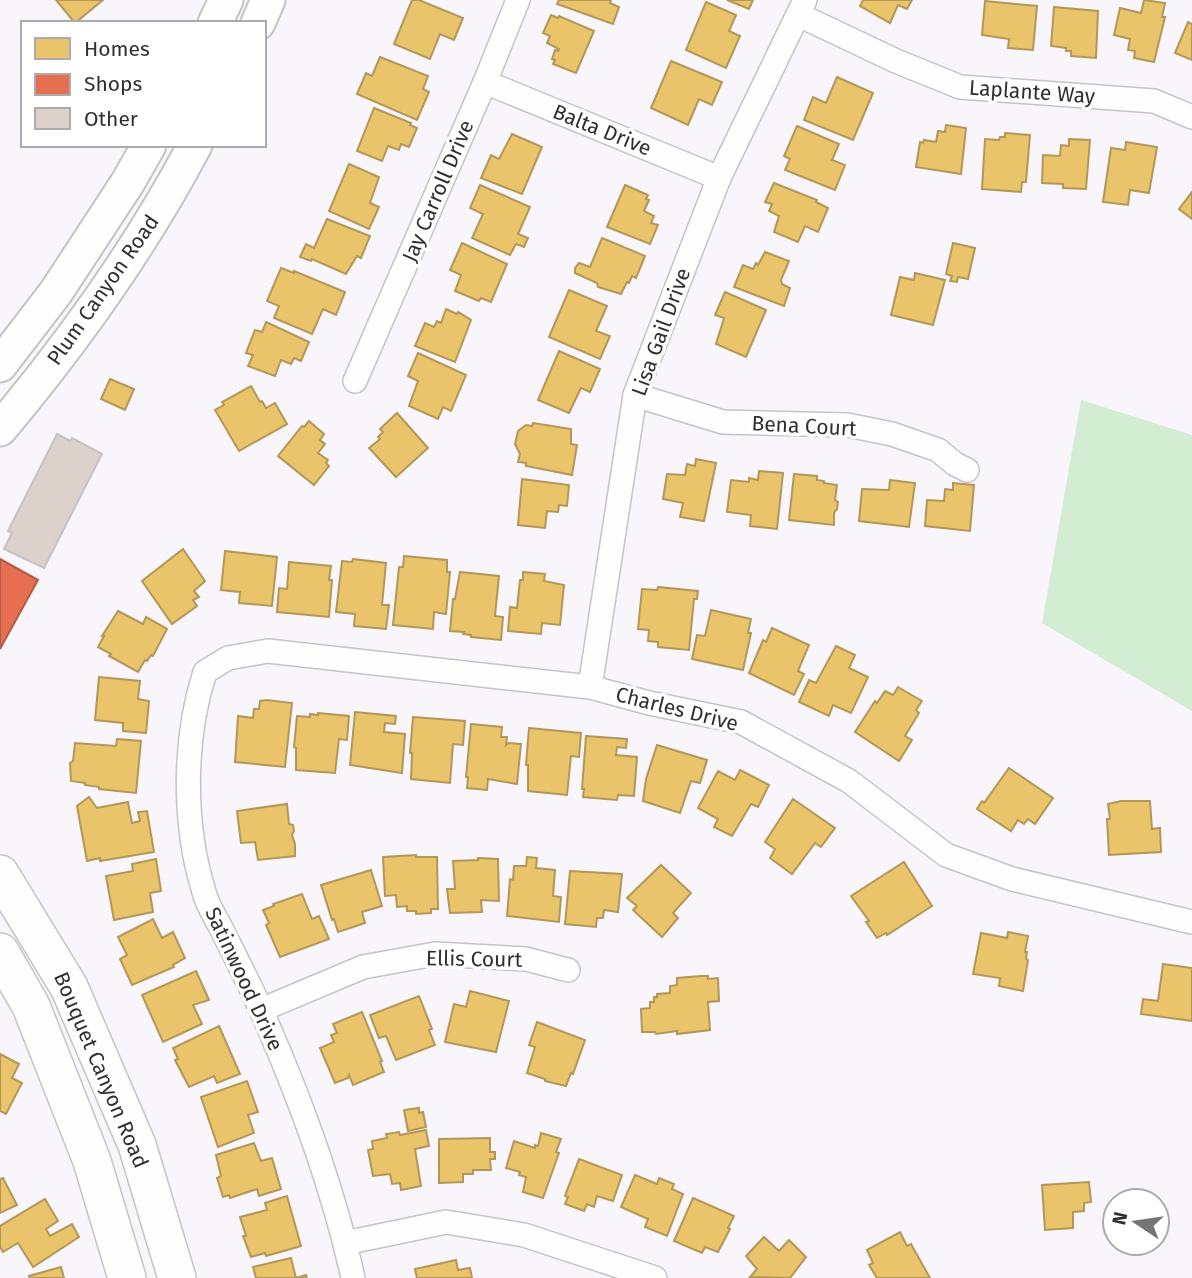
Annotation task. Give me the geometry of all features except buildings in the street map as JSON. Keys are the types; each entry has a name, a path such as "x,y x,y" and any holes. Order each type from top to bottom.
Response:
{"main road":[{"path":"216,21 226,0"},
{"path":"259,21 268,0"},
{"name":"Plum Canyon Road","path":"0,365 56,292 148,147"},
{"name":"Plum Canyon Road","path":"0,429 112,285 194,147"},
{"name":"Bouquet Canyon Road","path":"0,874 69,987 138,1145 177,1278"},
{"name":"Bouquet Canyon Road","path":"0,952 31,1006 92,1161 127,1278"}],"street":[{"name":"Jay Carroll Drive","path":"355,381 518,0"},
{"name":"Laplante Way","path":"802,8 896,61 960,87 1154,101 1192,117"},
{"name":"Lisa Gail Drive","path":"590,687 635,395 719,178 802,8"},
{"name":"Balta Drive","path":"485,82 719,178"},
{"name":"Bena Court","path":"635,395 723,422 847,425 892,434 938,450 967,470"},
{"name":"Charles Drive","path":"205,672 228,658 268,651 590,687 649,704 741,722 849,781 946,855 1012,879 1192,922"},
{"name":"Satinwood Drive","path":"205,672 195,701 189,780 194,849 204,894 261,1010 309,1124 353,1278"},
{"name":"Ellis Court","path":"261,1010 363,967 435,954 526,959 568,970"},
{"path":"345,1243 446,1222 524,1235 655,1278"}],"green space":[{"path":"1081,400 1192,435 1192,711 1042,623"}]}
